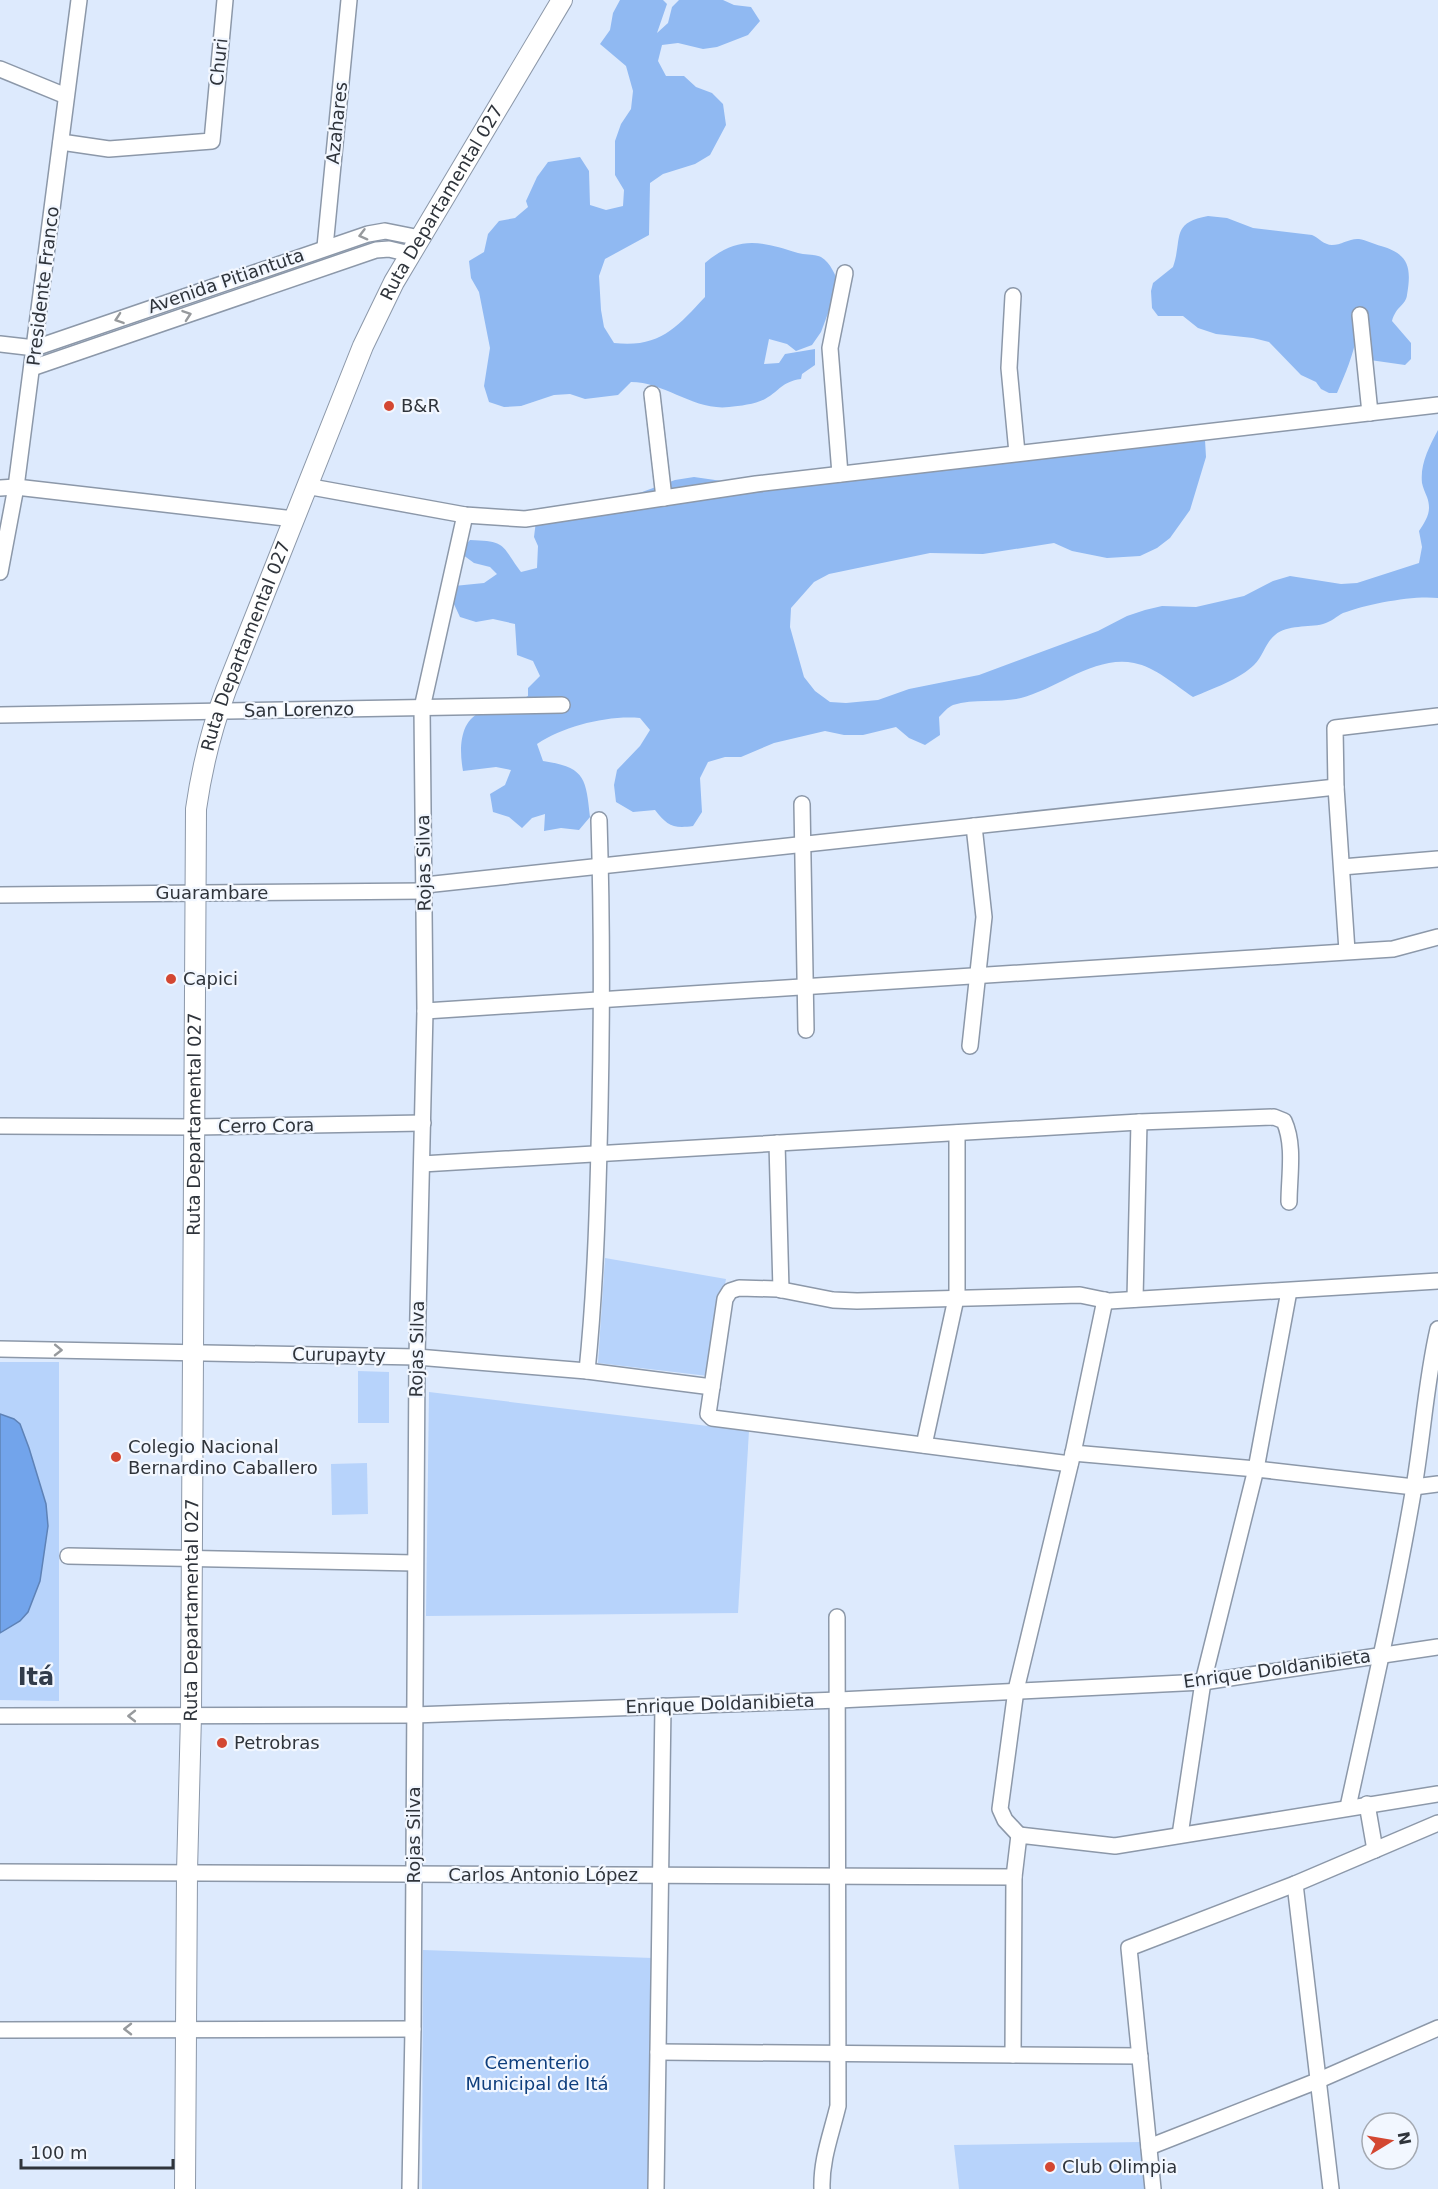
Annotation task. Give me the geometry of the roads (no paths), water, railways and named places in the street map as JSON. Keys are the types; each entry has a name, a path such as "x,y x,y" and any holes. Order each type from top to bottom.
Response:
{"main road":[{"name":"Ruta Departamental 027","path":"185,2189 191,1716 196,809 202,770 218,711 363,346 394,282 562,0"}],"street":[{"name":"Presidente Franco","path":"0,572 16,487 79,0"},
{"name":"Churi","path":"61,142 109,149 212,141 225,0"},
{"name":"Azahares","path":"326,247 349,0"},
{"path":"0,69 66,96"},
{"name":"Avenida Pitiantuta","path":"35,348 368,234 385,231 415,246"},
{"name":"Avenida Pitiantuta","path":"32,368 376,250 415,246"},
{"path":"840,474 830,348 845,273"},
{"path":"1013,296 1009,368 1017,453"},
{"path":"1360,315 1370,413"},
{"path":"0,344 35,348"},
{"path":"652,394 664,498"},
{"path":"306,486 465,514 525,519 756,484 1438,405"},
{"path":"0,488 16,487 294,519"},
{"name":"Rojas Silva","path":"410,2189 417,1357 425,1011 422,708 465,514"},
{"name":"San Lorenzo","path":"0,715 562,705"},
{"path":"1347,951 1336,787 1335,728 1438,716"},
{"name":"Guarambare","path":"0,895 425,888 601,866 1336,787"},
{"path":"802,804 806,1030"},
{"path":"587,1371 594,1298 599,1154 602,998 599,820"},
{"path":"970,1046 984,917 974,826"},
{"path":"1342,867 1438,859"},
{"path":"425,1011 1393,949 1438,937"},
{"path":"422,1164 1139,1122 1274,1117 1284,1121 1290,1141 1289,1202"},
{"path":"1135,1299 1139,1122"},
{"name":"Cerro Cora","path":"0,1126 195,1127 423,1123"},
{"path":"924,1445 956,1298 957,1133"},
{"path":"777,1143 781,1290"},
{"path":"1438,1281 1105,1300 1080,1295 856,1301 833,1300 781,1290 739,1288 730,1291 725,1299 708,1414 712,1418 924,1445 1072,1459 1256,1469 1414,1486 1438,1484"},
{"path":"1180,1835 1203,1682 1256,1469 1289,1291"},
{"path":"1105,1300 1072,1459 1016,1690 1000,1809 1005,1820 1019,1835 1116,1846 1438,1794"},
{"path":"1348,1807 1414,1486 1437,1335"},
{"name":"Curupayty","path":"0,1349 417,1357 587,1371 712,1387"},
{"path":"68,1556 415,1563"},
{"path":"822,2189 821,2173 825,2151 838,2106 837,1617"},
{"name":"Enrique Doldanibieta","path":"0,1716 414,1715 838,1700 1203,1682 1438,1647"},
{"path":"656,2189 663,1706"},
{"path":"1367,1804 1375,1850"},
{"path":"1153,2189 1129,1948 1295,1884 1438,1823"},
{"path":"1012,2055 1014,1877 1019,1835"},
{"name":"Carlos Antonio López","path":"0,1872 1014,1877"},
{"path":"1295,1884 1330,2189"},
{"path":"1149,2147 1317,2080 1438,2028"},
{"path":"0,2030 413,2029"},
{"path":"658,2052 1140,2056"}],"place":[{"name":"B&R","path":"389,406"},
{"name":"Capici","path":"171,979"},
{"name":"Colegio Nacional Bernardino Caballero","path":"116,1457"},
{"name":"Petrobras","path":"222,1743"},
{"name":"Club Olimpia","path":"1050,2167"}],"district":[{"name":"Itá","path":"36,1677"}],"park label":[{"name":"Cementerio Municipal de Itá","path":"537,2073"}]}
